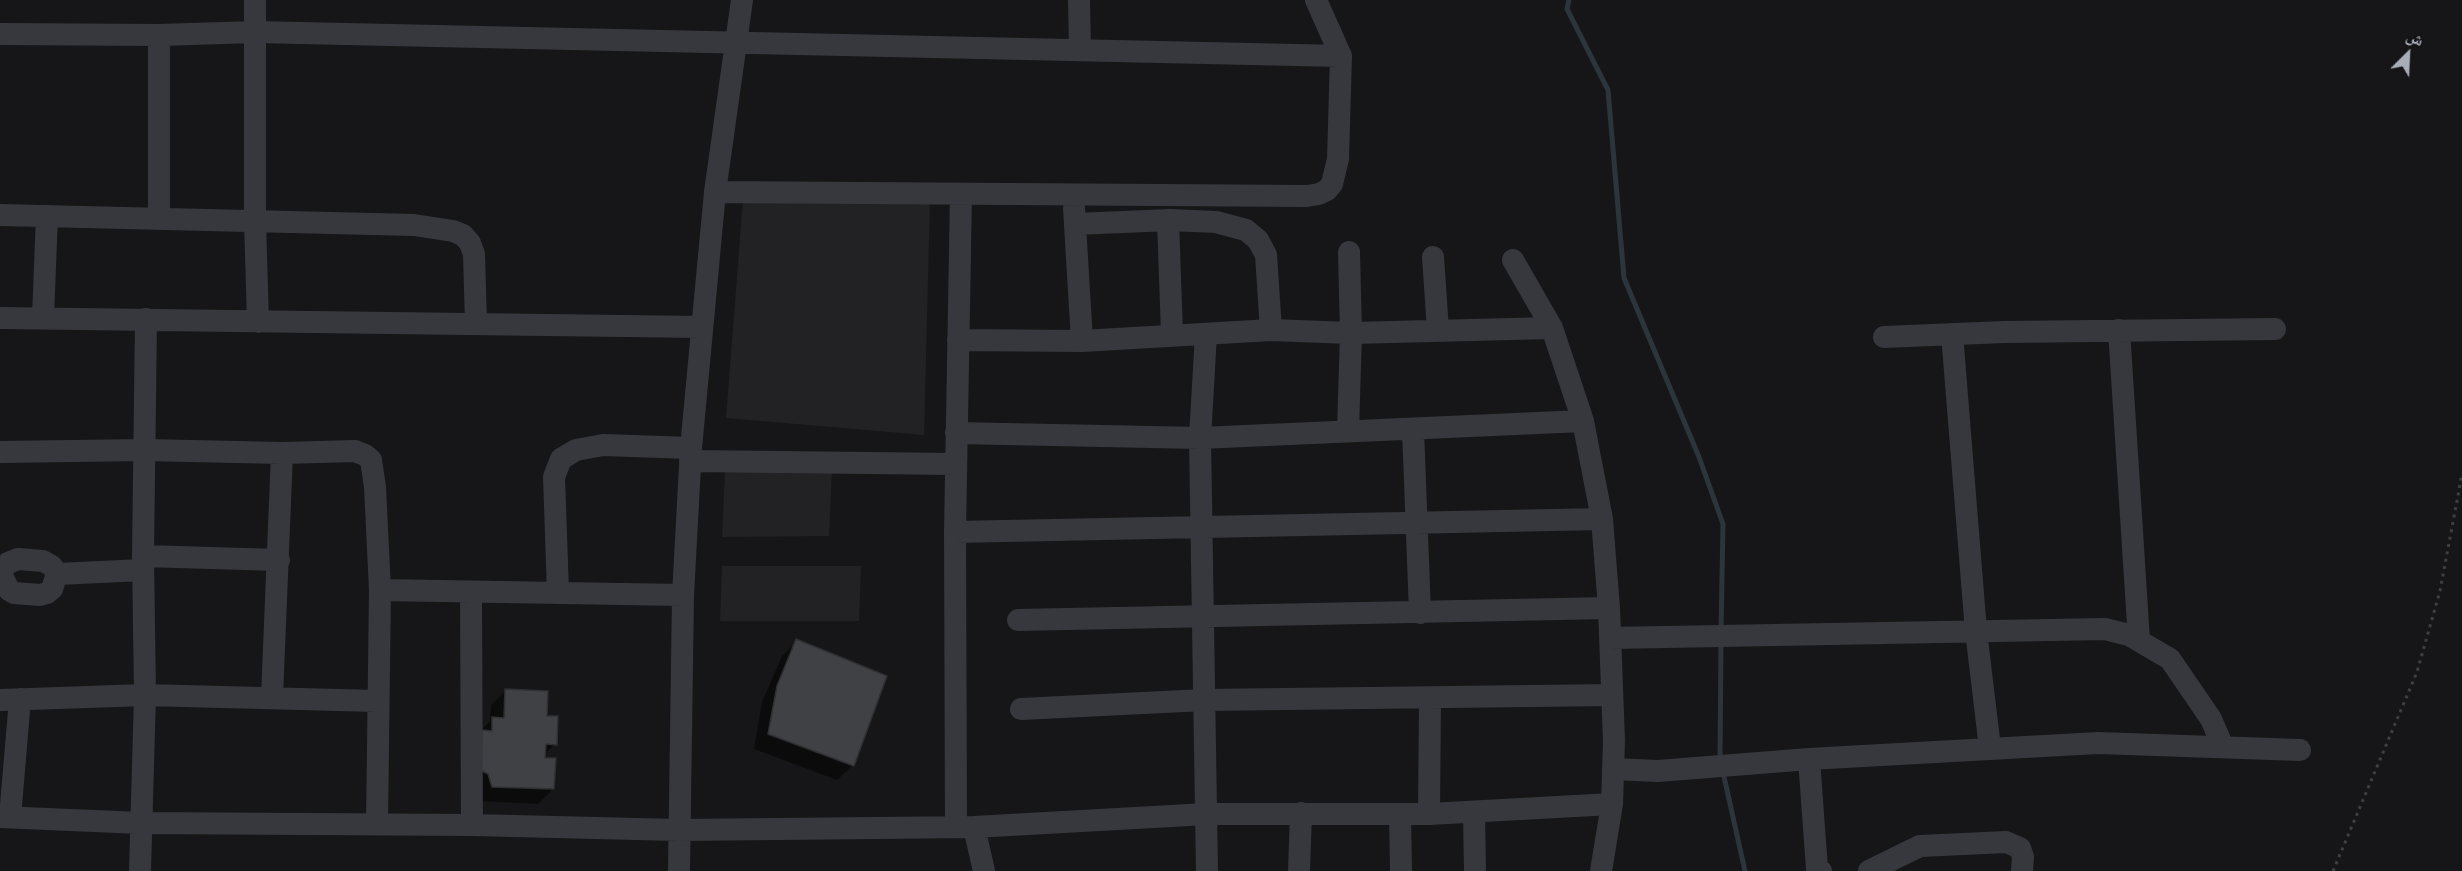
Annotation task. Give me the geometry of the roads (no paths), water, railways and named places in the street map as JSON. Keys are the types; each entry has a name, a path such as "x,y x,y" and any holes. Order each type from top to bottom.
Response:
{"street":[{"path":"255,0 255,221 258,322"},
{"path":"679,871 683,595 690,455 715,192 742,0"},
{"path":"1078,0 1080,50"},
{"path":"715,192 1308,196 1327,190 1332,184 1338,159 1341,56 1316,0"},
{"path":"0,34 159,35 255,32 1341,56"},
{"path":"159,35 159,218"},
{"path":"962,194 955,532 965,827 984,871"},
{"path":"1073,195 1082,341"},
{"path":"0,215 414,225 453,231 463,235 470,243 474,254 476,324"},
{"path":"43,317 48,216"},
{"path":"1075,224 1168,220 1216,222 1246,230 1258,240 1266,255 1271,330"},
{"path":"1168,220 1172,334"},
{"path":"1348,431 1351,333 1349,252"},
{"path":"1433,257 1438,330"},
{"path":"1513,260 1552,328 1583,421 1602,519 1609,608 1613,769 1612,804 1601,871"},
{"path":"0,318 702,327"},
{"path":"140,871 145,695 143,563 146,319"},
{"path":"958,340 1082,341 1271,330 1351,333 1552,328"},
{"path":"1884,337 2119,330 2275,329"},
{"path":"2119,330 2139,640"},
{"path":"1206,334 1200,438 1207,871"},
{"path":"1952,334 1976,631 1990,748"},
{"path":"956,433 1200,438 1583,421"},
{"path":"1413,429 1420,613"},
{"path":"558,592 554,477 561,459 576,450 603,445 690,455 957,464"},
{"path":"0,452 355,451 371,460 375,487 380,590 377,824"},
{"path":"272,697 282,453"},
{"path":"955,532 1602,519"},
{"path":"18,559 43,561 52,566 57,574 52,589 47,594 40,595 14,593 5,585 0,572 8,563 18,559"},
{"path":"57,574 143,563 279,560"},
{"path":"380,590 683,595"},
{"path":"471,593 472,825"},
{"path":"1018,620 1609,608"},
{"path":"1610,638 2105,629 2129,635 2170,659 2211,719 2223,747"},
{"path":"377,701 145,695 10,700 5,817 141,823 472,825 678,830 965,827 1207,814 1429,814 1612,804"},
{"path":"1021,709 1204,700 1612,695"},
{"path":"1429,814 1430,698"},
{"path":"1613,769 1658,771 1760,762 2098,743 2300,750"},
{"path":"1809,759 1817,868 1821,871"},
{"path":"1474,812 1475,871"},
{"path":"1299,871 1300,813"},
{"path":"1400,814 1401,871"},
{"path":"1869,871 1920,846 2006,842 2020,848 2023,857 2022,871"}],"waterway":[{"path":"1569,0 1567,9 1608,90 1624,278 1699,457 1723,524 1721,631"},
{"path":"1720,760 1721,641"},
{"path":"1723,772 1745,871"}]}
